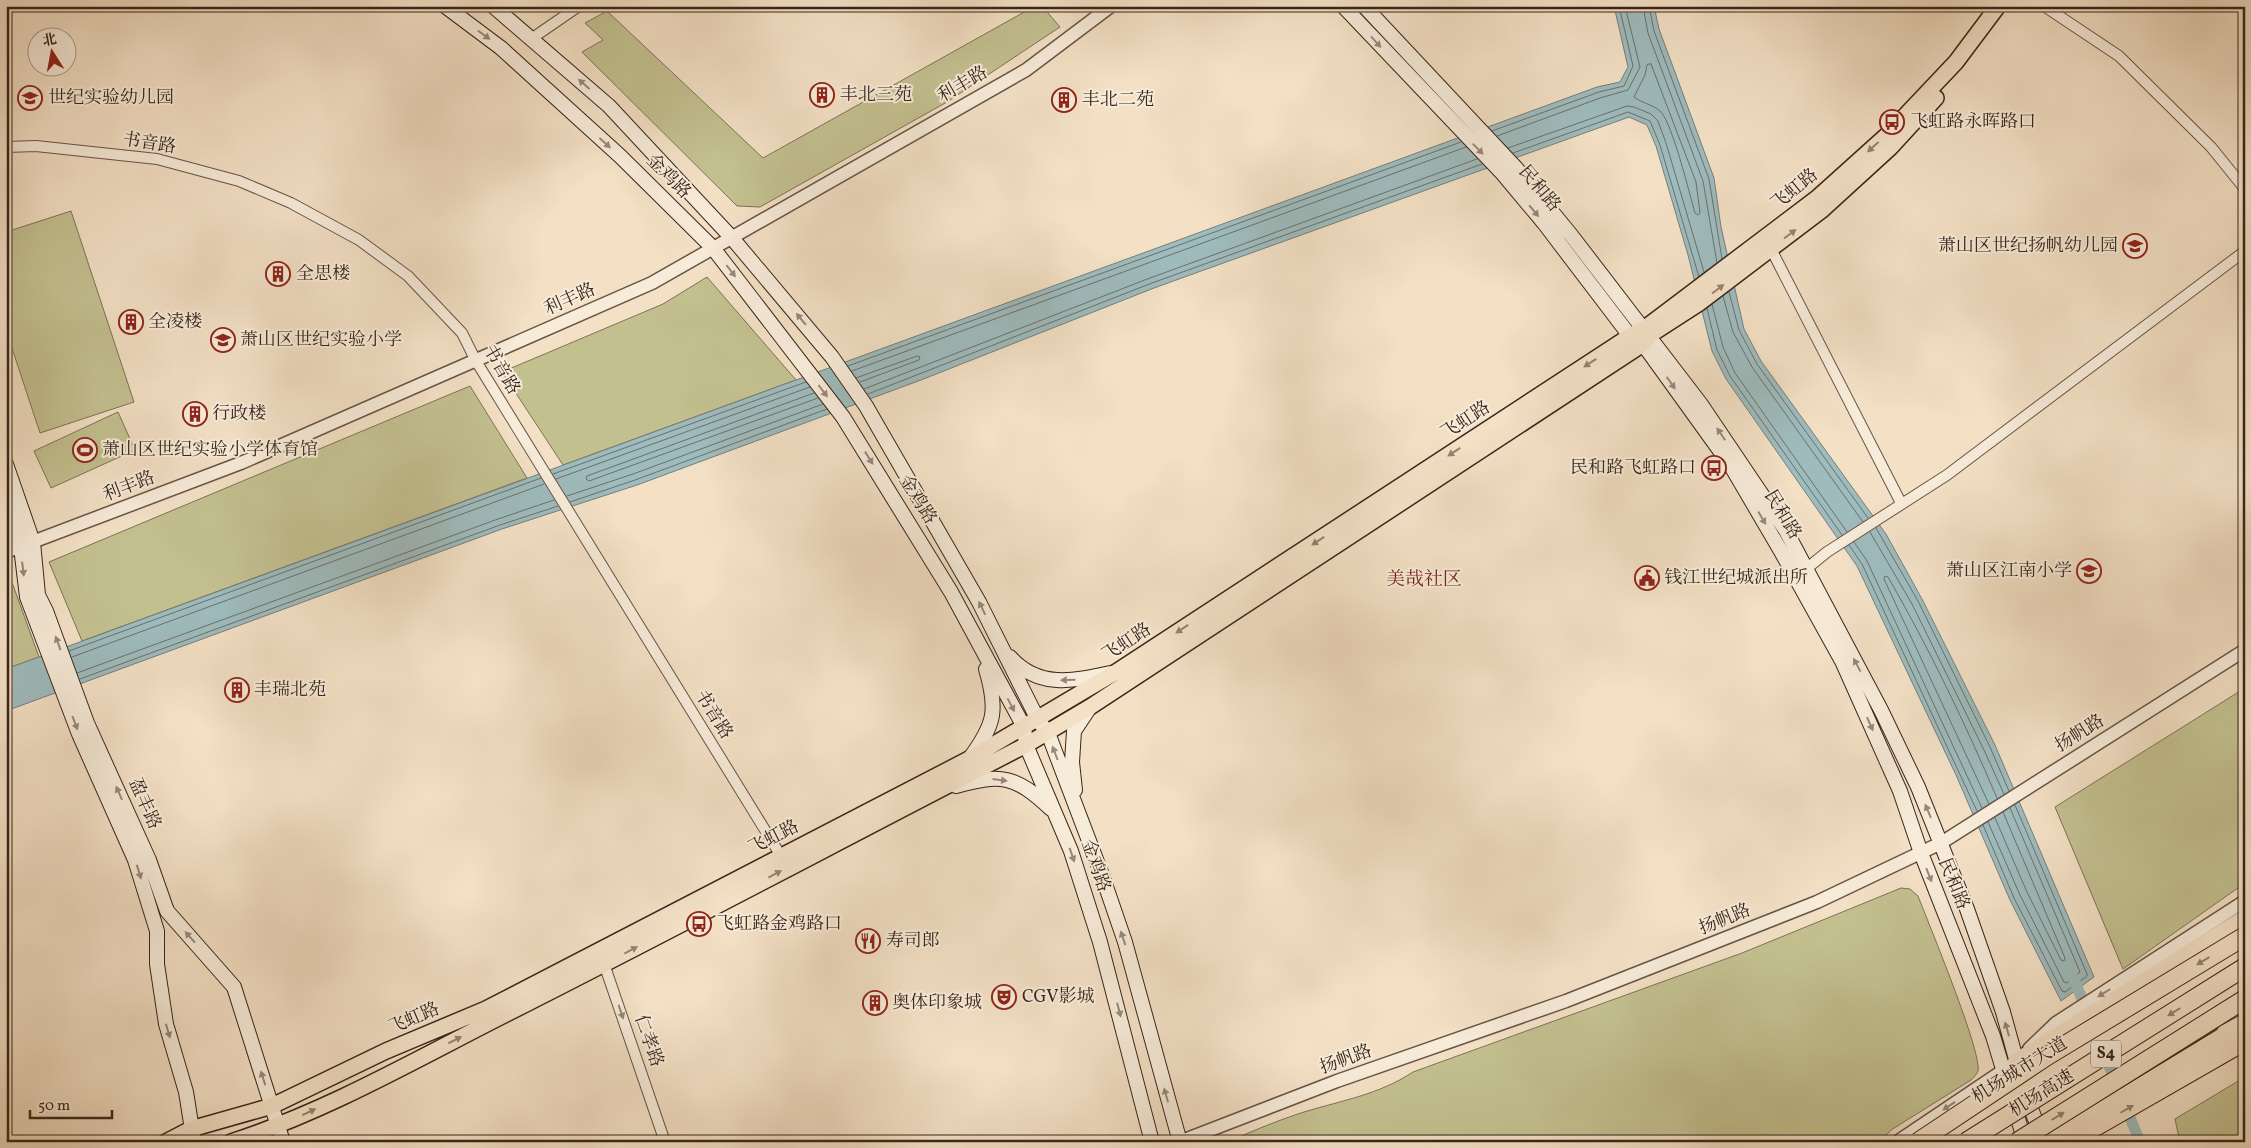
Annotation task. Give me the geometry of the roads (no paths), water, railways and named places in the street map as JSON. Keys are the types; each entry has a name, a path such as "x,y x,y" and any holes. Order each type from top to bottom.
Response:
{"highway":[{"path":"2010,1066 2059,1028 2245,919"},
{"path":"1918,1142 2047,1056 2245,936"},
{"name":"机场高速","path":"1966,1142 2245,967"},
{"name":"机场高速","path":"2017,1142 2245,999"},
{"path":"2225,1034 2245,1022"},
{"path":"2069,1142 2245,1041"}],"main road":[{"name":"金鸡路","path":"444,6 501,48 620,156 713,248 843,417 952,592 1024,727 1026,745 1070,851 1100,942 1152,1142"},
{"name":"金鸡路","path":"493,6 609,106 732,238 832,357 866,406 979,602 1038,720 1048,733 1125,942 1179,1142"},
{"name":"民和路","path":"1343,6 1503,174 1700,403 1785,528 1881,710 1918,787 1941,843 2002,1012 2010,1066 2025,1142"},
{"name":"民和路","path":"1364,6 1516,168 1571,234 1730,466 1782,553 1842,661 1900,790 1921,853 1993,1036 2010,1066"},
{"name":"飞虹路","path":"166,1142 193,1135 272,1106 386,1051 602,957 936,791 1026,745 1090,708 1642,336 1735,268 1887,135 1956,62 1998,6"},
{"name":"飞虹路","path":"1735,268 1771,249 1822,210 1891,147 1967,64 2011,6"},
{"name":"飞虹路","path":"231,1142 278,1126 351,1092 602,957 781,856 969,759 1038,720 1642,336"},
{"name":"盈丰路","path":"6,464 38,594 87,724 149,860 167,911 234,987 283,1142"},
{"name":"盈丰路","path":"6,506 27,545 27,597 79,734 135,860 157,931 157,964 166,1024 186,1092 193,1135"},
{"path":"969,759 984,739 992,721 994,705 993,694 977,640"},
{"path":"1000,646 1019,667 1034,676 1053,681 1074,681 1116,672"},
{"path":"1078,813 1072,747 1074,731 1090,708"},
{"path":"936,791 982,778 998,778 1015,782 1033,793 1055,814"},
{"name":"机场城市大道","path":"1942,1142 2245,951"},
{"path":"2043,1142 2084,1120 2225,1034"},
{"name":"民和路","path":"2017,1094 2043,1142"}],"street":[{"path":"531,39 579,6"},
{"name":"利丰路","path":"6,552 242,463 652,283 1026,70 1111,6"},
{"path":"2044,6 2119,56 2211,147 2245,189"},
{"name":"书音路","path":"6,147 36,146 157,159 239,181 291,203 359,240 408,276 462,333 476,361 538,463 781,856"},
{"path":"1771,249 1901,503"},
{"path":"1806,569 1827,552 1891,513 1901,503 1947,475 2245,251"},
{"name":"扬帆路","path":"1179,1142 1337,1081 1566,1001 1817,902 1941,843 2245,650"},
{"path":"2059,1028 2145,967 2245,901"},
{"name":"仁孝路","path":"602,957 665,1142"},
{"path":"1897,1142 2010,1066"}],"water":[{"path":"1614,6 1654,6 1659,29 1714,178 1721,227 1744,329 1761,361 1886,534 1922,599 1995,745 2094,977 2061,1001 2010,900 1956,775 1857,566 1726,379 1712,351 1688,255 1656,146 1647,125 1629,117 1154,288 921,380 637,485 502,529 6,711 6,669 1597,87 1620,82 1628,67"}],"waterway":[{"path":"2072,975 2088,1013"},
{"path":"2102,1049 2140,1142"}],"place":[{"name":"丰北三苑","path":"822,95"},
{"name":"世纪实验幼儿园","path":"30,98"},
{"name":"丰北二苑","path":"1064,100"},
{"name":"飞虹路永晖路口","path":"1892,122"},
{"name":"萧山区世纪扬帆幼儿园","path":"2135,246"},
{"name":"全思楼","path":"278,274"},
{"name":"全凌楼","path":"131,322"},
{"name":"萧山区世纪实验小学","path":"223,340"},
{"name":"行政楼","path":"195,414"},
{"name":"萧山区世纪实验小学体育馆","path":"85,450"},
{"name":"民和路飞虹路口","path":"1714,468"},
{"name":"萧山区江南小学","path":"2089,571"},
{"name":"钱江世纪城派出所","path":"1647,578"},
{"name":"丰瑞北苑","path":"237,690"},
{"name":"飞虹路金鸡路口","path":"699,924"},
{"name":"寿司郎","path":"868,941"},
{"name":"CGV影城","path":"1004,997"},
{"name":"奥体印象城","path":"875,1003"}],"district":[{"name":"美哉社区","path":"1424,580"}]}
